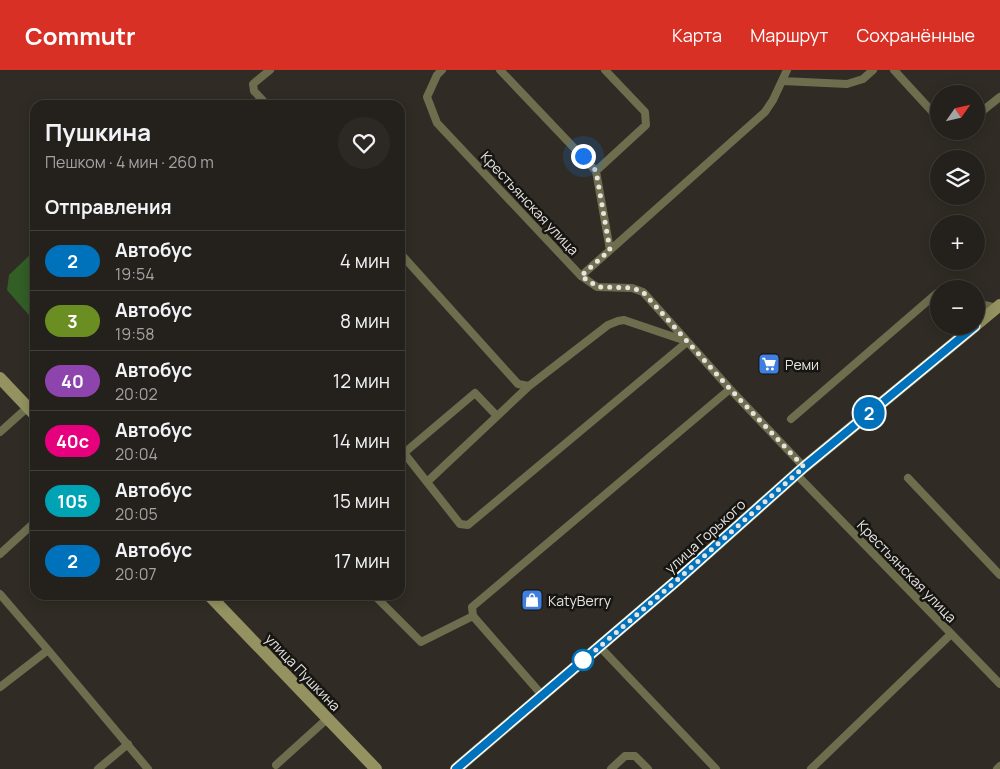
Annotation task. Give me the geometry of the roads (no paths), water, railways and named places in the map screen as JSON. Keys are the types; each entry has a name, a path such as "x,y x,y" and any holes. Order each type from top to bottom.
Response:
{"main road":[{"name":"улица Горького","path":"985,318 999,306"},
{"name":"улица Горького","path":"456,769 675,582 800,471 965,335"},
{"path":"0,378 30,410"},
{"name":"улица Пушкина","path":"214,600 376,769"}],"lane":[{"path":"262,100 254,91 253,84 270,70"},
{"name":"Крестьянская улица","path":"442,70 437,75 427,97 437,123 581,276 598,287 632,288 643,292 800,471 951,634 999,680"},
{"path":"500,70 596,171 610,250"},
{"path":"596,171 646,125 645,112 605,70"},
{"path":"581,276 765,112 787,70"},
{"path":"782,81 847,84 863,79 873,70"},
{"path":"894,70 930,109"},
{"path":"985,109 1000,97"},
{"path":"405,259 518,384 529,386"},
{"path":"792,419 930,300"},
{"path":"985,304 999,306"},
{"path":"427,482 529,386 608,325 624,320 688,342"},
{"path":"405,454 460,524 468,525 688,342"},
{"path":"542,695 473,616 472,607 730,389"},
{"path":"405,452 475,393 497,416"},
{"path":"0,432 30,412"},
{"path":"908,478 1000,575"},
{"path":"0,554 30,527"},
{"path":"0,594 148,769"},
{"path":"379,600 421,642 473,616"},
{"path":"811,769 951,634"},
{"path":"600,646 716,769"},
{"path":"0,687 48,650"},
{"path":"276,764 328,718"},
{"path":"98,769 128,744"},
{"path":"611,769 624,756 634,756 648,769"}],"place":[{"name":"Реми","path":"769,364"},
{"name":"KatyBerry","path":"532,600"}]}
